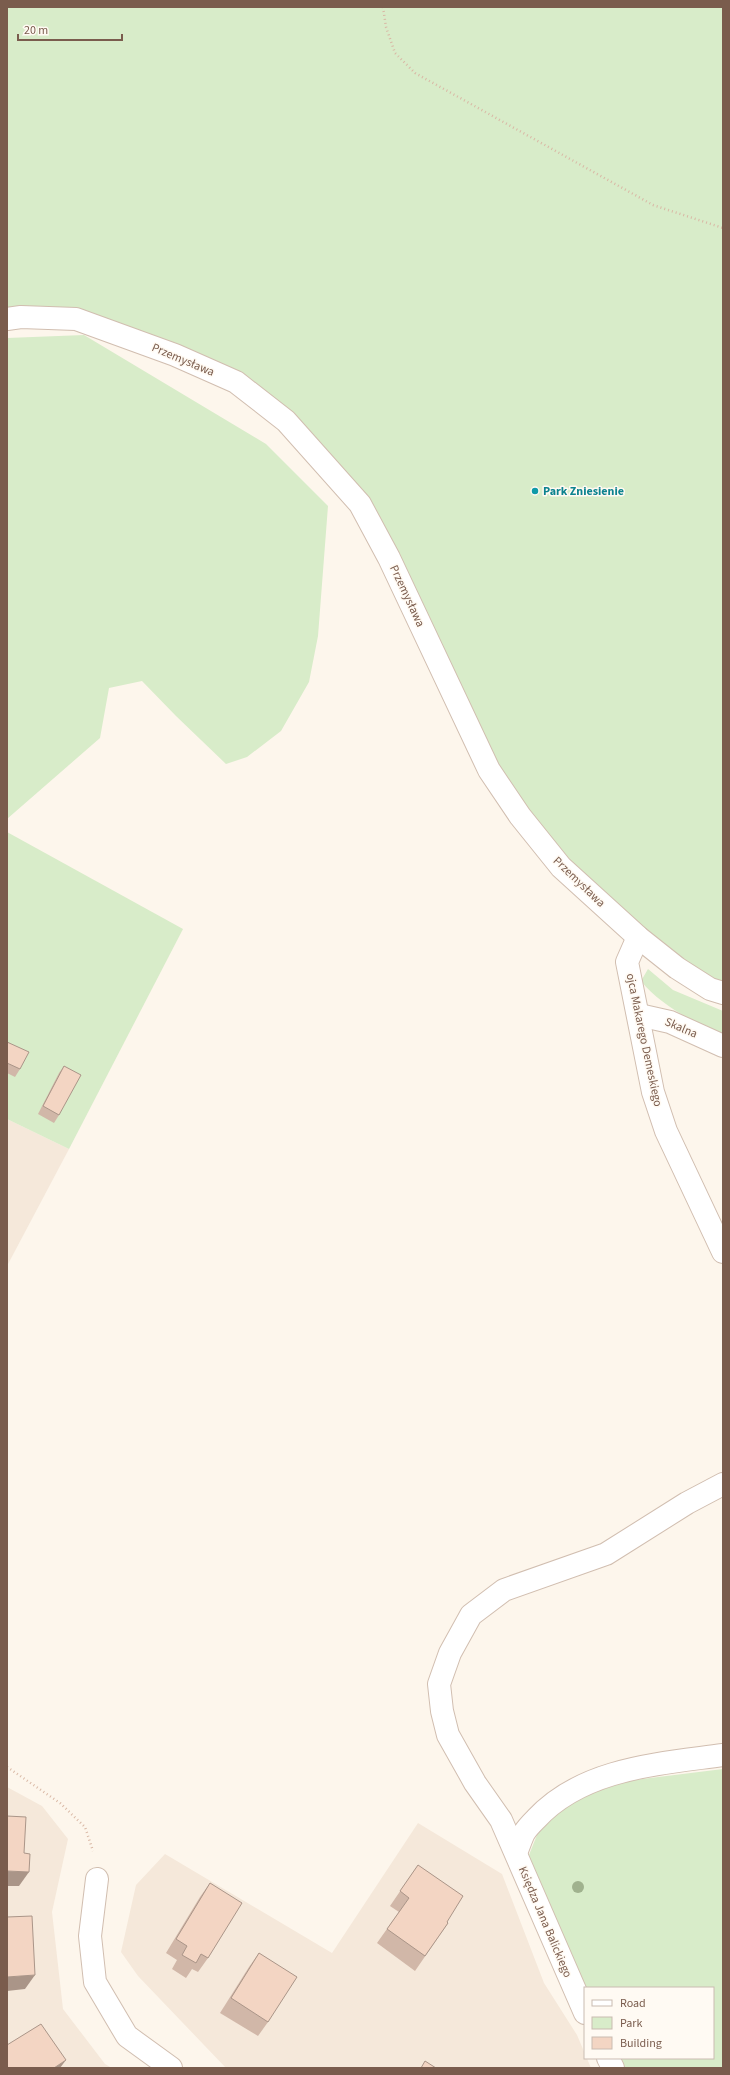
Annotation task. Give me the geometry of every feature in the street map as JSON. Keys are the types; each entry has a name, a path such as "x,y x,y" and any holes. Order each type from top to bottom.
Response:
{"street":[{"name":"Przemysława","path":"7,319 21,317 76,319 168,352 236,382 286,421 360,504 389,558 489,770 520,816 560,867 638,937 677,968 710,989 723,993"},
{"name":"ojca Makarego Demeskiego","path":"638,937 627,962 639,1015 653,1092 666,1131 723,1252"},
{"name":"Skalna","path":"639,1015 670,1022 723,1046"},
{"name":"Księdza Jana Balickiego","path":"584,2011 501,1820 475,1783 448,1735 442,1711 439,1684 450,1653 471,1615 504,1590 606,1554 687,1503 723,1484"},
{"path":"516,1852 524,1832 546,1809 579,1786 612,1774 668,1763 723,1756"},
{"path":"97,1879 90,1936 95,1982 127,2036 171,2068"},
{"path":"608,2059 613,2068"}],"path":[{"path":"382,7 386,27 395,53 415,73 653,205 723,228"},
{"path":"7,1767 60,1803 85,1827 96,1864 97,1879"}],"shaded area":[{"path":"7,1119 69,1149 7,1266"},
{"path":"7,1787 42,1806 68,1839 52,1912 63,2009 105,2064 112,2068 7,2068"},
{"path":"418,1823 502,1874 544,1983 577,2035 584,2052 584,2059 587,2059 591,2068 226,2068 138,1976 121,1952 136,1885 165,1854 332,1953"}],"green space":[{"name":"Park Zniesienie","path":"7,7 723,7 723,993 710,989 520,816 360,504 235,382 77,319 7,323"},
{"path":"84,335 266,444 328,506 318,636 309,682 281,731 247,757 226,764 142,681 109,688 100,738 7,819 7,338"},
{"path":"7,832 183,929 69,1149 7,1119"},
{"path":"648,969 673,990 723,1011 723,1037 679,1013 649,990 641,981"},
{"path":"723,1769 723,2068 618,2068 614,2059 714,2059 714,1987 585,1987 527,1860 539,1830 566,1802 618,1782"}],"building":[{"path":"7,1042 29,1052 20,1069 7,1063"},
{"path":"64,1066 81,1075 59,1115 43,1106"},
{"path":"7,1816 26,1817 24,1853 30,1854 29,1872 7,1871"},
{"path":"418,1865 463,1896 447,1922 448,1923 425,1956 387,1929 409,1898 400,1891"},
{"path":"210,1883 242,1903 208,1958 201,1954 196,1963 182,1955 187,1946 176,1939"},
{"path":"32,1916 35,1975 7,1977 7,1917"},
{"path":"259,1953 297,1977 268,2022 231,1998"},
{"path":"41,2024 66,2060 54,2068 7,2068 7,2045"},
{"path":"425,2061 436,2068 421,2068"}],"place":[{"name":"Park Zniesienie","path":"535,491"}]}
